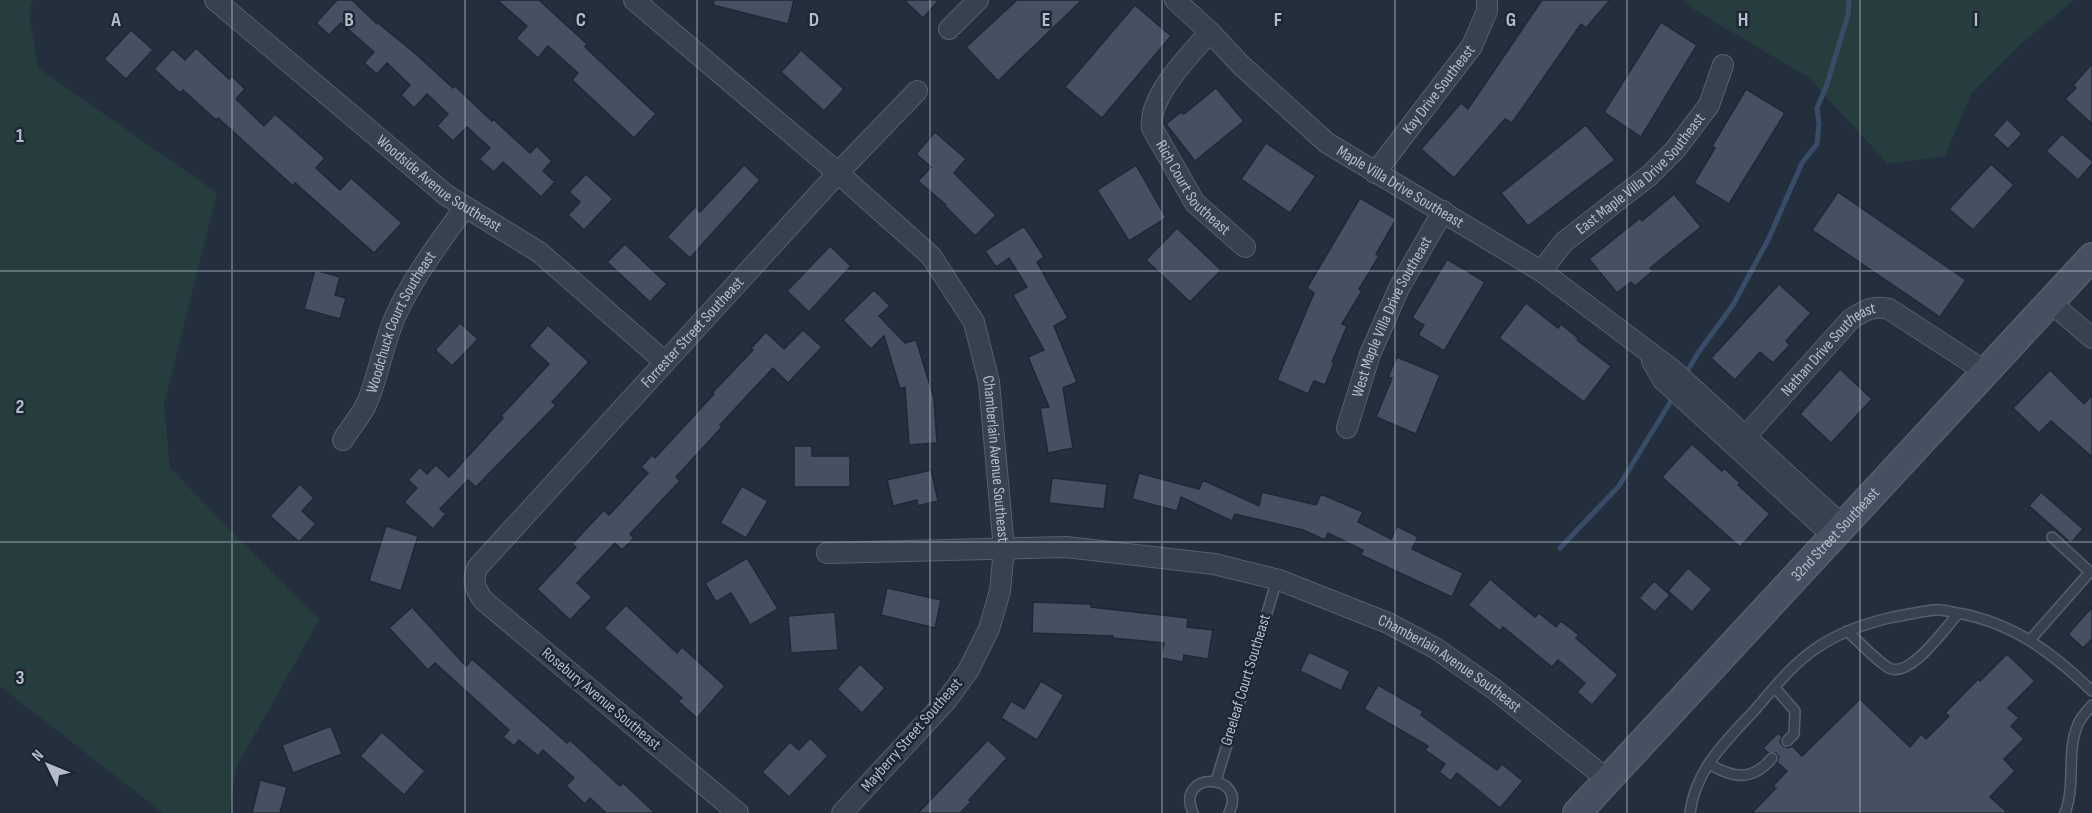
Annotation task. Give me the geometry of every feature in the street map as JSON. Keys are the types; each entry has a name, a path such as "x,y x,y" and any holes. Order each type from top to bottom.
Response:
{"street":[{"name":"Woodside Avenue Southeast","path":"215,0 446,195 539,252 665,362"},
{"name":"Chamberlain Avenue Southeast","path":"634,0 838,173 931,256 974,322 989,382 1004,549 1066,548 1191,561 1214,564 1276,580 1388,623 1435,648 1494,689 1608,780"},
{"path":"949,29 978,0"},
{"name":"Maple Villa Drive Southeast","path":"1174,0 1210,32 1240,65 1327,143 1541,271 1674,371 1745,436 1838,531"},
{"name":"Kay Drive Southeast","path":"1375,173 1472,46 1487,11 1487,0"},
{"name":"Rich Court Southeast","path":"1210,32 1181,65 1150,116 1152,128 1195,203 1245,247"},
{"name":"East Maple Villa Drive Southeast","path":"1541,271 1564,242 1650,175 1675,150 1709,105 1722,65"},
{"name":"Forrester Street Southeast","path":"473,579 477,568 838,173 916,91"},
{"name":"Woodchuck Court Southeast","path":"343,440 366,405 387,339 408,289 465,207"},
{"name":"West Maple Villa Drive Southeast","path":"1347,428 1370,354 1398,288 1443,211"},
{"name":"32nd Street Southeast","path":"1577,813 2092,257"},
{"path":"2050,302 2092,338"},
{"name":"Nathan Drive Southeast","path":"1745,436 1851,319 1877,306 1889,309 1986,372"},
{"name":"Maple Villa Drive Southeast","path":"1644,349 1663,380 1838,531"},
{"path":"828,553 1004,549"},
{"name":"Mayberry Street Southeast","path":"842,813 946,701 968,671 988,629 1000,591 1004,549"},
{"name":"Rosebury Avenue Southeast","path":"473,579 475,589 483,600 738,813"}],"lane":[{"path":"2030,640 2090,572 2052,537"},
{"name":"Greeleaf Court Southeast","path":"1216,781 1276,580"},
{"path":"1690,813 1700,776 1717,751 1774,688 1817,647 1847,631 1871,622 1935,610 1981,617 2030,640 2057,659 2092,691"},
{"path":"1847,631 1890,669 1902,669 1915,663 1958,614"},
{"path":"1774,688 1795,711 1794,734 1787,741"},
{"path":"2065,813 2071,786 2073,737 2078,723 2092,705"},
{"path":"1709,764 1723,772 1747,776 1766,766 1772,758"},
{"path":"1193,813 1190,800 1196,787 1202,782 1216,781 1231,794 1233,801 1229,813"}],"green space":[{"path":"0,0 33,0 29,12 38,68 217,193 164,405 170,468 319,620 236,768 229,813 163,813 0,686"},
{"path":"1685,0 2074,0 2024,41 1971,94 1945,156 1888,164 1808,77 1695,10"}],"building":[{"path":"337,0 352,0 453,88 455,86 530,153 537,146 552,161 543,171 555,182 541,197 503,162 494,172 479,159 490,148 467,127 453,141 437,126 448,114 427,94 414,108 401,95 410,85 387,63 377,74 364,63 374,52 341,23 329,35 316,23"},
{"path":"497,0 539,0 587,44 585,47 656,114 634,138 572,80 578,73 548,46 538,58 516,38 527,26"},
{"path":"714,0 794,0 788,24 713,5"},
{"path":"904,0 939,0 923,18"},
{"path":"1017,0 1082,0 998,81 966,47"},
{"path":"1542,0 1610,0 1586,28 1581,24 1512,123 1505,119 1454,178 1421,149 1461,103 1468,109"},
{"path":"1135,5 1171,36 1102,118 1065,87"},
{"path":"1661,22 1697,45 1641,137 1604,112"},
{"path":"131,30 153,50 126,79 104,59"},
{"path":"196,48 229,79 232,76 245,89 236,99 264,126 275,114 325,158 316,168 340,190 351,178 402,223 374,253 295,183 293,186 218,118 216,120 183,90 180,93 154,69 173,49 185,60"},
{"path":"801,50 844,89 824,111 781,72"},
{"path":"2092,64 2092,124 2065,99 2076,88 2073,85"},
{"path":"1216,88 1244,121 1195,161 1166,124 1181,112 1184,114"},
{"path":"1746,89 1785,113 1729,204 1694,183 1715,148 1712,146"},
{"path":"2007,119 2022,134 2008,149 1993,135"},
{"path":"1586,125 1615,160 1528,226 1501,193"},
{"path":"935,132 966,159 954,173 996,215 975,236 946,205 918,181 931,167 916,154"},
{"path":"2062,134 2092,161 2078,180 2046,151"},
{"path":"1266,143 1316,176 1290,213 1241,179"},
{"path":"1991,164 2014,185 1973,230 1949,209"},
{"path":"744,165 760,180 690,258 667,237 695,207 700,212"},
{"path":"1136,165 1166,218 1129,241 1097,190"},
{"path":"586,174 613,199 584,230 568,215 580,202 569,192"},
{"path":"1838,192 1966,280 1940,317 1812,230"},
{"path":"1674,194 1701,227 1650,268 1653,271 1635,286 1631,282 1617,293 1589,259 1640,218 1642,221"},
{"path":"1360,198 1396,219 1376,254 1379,256 1359,289 1362,291 1342,324 1347,326 1325,385 1314,381 1308,394 1277,380 1314,293 1307,288"},
{"path":"1024,226 1044,257 1037,262 1068,318 1054,326 1077,382 1063,388 1073,448 1048,453 1040,408 1049,407 1028,357 1044,350 1013,295 1027,287 1009,258 996,267 985,251"},
{"path":"1177,228 1221,270 1190,302 1146,260"},
{"path":"625,244 667,284 650,302 607,262"},
{"path":"830,246 851,266 809,312 787,291"},
{"path":"1447,259 1485,282 1444,351 1418,335 1424,325 1412,318"},
{"path":"315,270 340,277 335,295 346,298 340,319 304,309"},
{"path":"1779,284 1811,313 1786,341 1790,345 1773,363 1760,352 1735,380 1711,358"},
{"path":"874,290 890,306 879,316 905,343 916,340 934,398 937,443 909,445 905,387 900,389 884,336 871,349 843,320"},
{"path":"1526,303 1558,328 1561,324 1578,338 1577,340 1611,366 1584,402 1499,338"},
{"path":"460,323 478,339 452,366 435,350"},
{"path":"548,325 589,362 552,402 556,405 476,487 468,480 440,509 446,514 433,529 404,502 417,488 408,480 420,467 427,474 436,465 449,477 503,418 501,416 549,364 529,346"},
{"path":"803,330 822,347 788,383 773,368 720,425 722,427 676,477 680,481 630,534 634,538 622,550 615,543 577,583 592,597 570,620 537,589 576,547 572,544 604,510 609,515 648,473 641,467 652,455 655,458 753,350 751,348 766,332 784,349"},
{"path":"1397,357 1440,375 1416,434 1376,417 1392,378 1388,377"},
{"path":"1840,369 1872,399 1831,443 1800,414"},
{"path":"2050,370 2084,404 2092,395 2092,457 2051,421 2039,433 2013,408"},
{"path":"1692,444 1722,471 1724,468 1740,483 1738,485 1770,514 1740,547 1662,477"},
{"path":"794,446 812,446 812,456 850,456 850,487 794,487"},
{"path":"931,470 938,501 918,506 917,500 893,506 887,480"},
{"path":"1139,473 1199,489 1203,480 1259,506 1262,492 1316,505 1321,494 1363,512 1358,522 1391,539 1397,526 1418,537 1412,549 1463,573 1452,597 1361,555 1363,550 1328,533 1325,540 1303,530 1235,514 1232,521 1181,497 1177,511 1132,499"},
{"path":"1052,478 1107,484 1104,509 1049,503"},
{"path":"300,484 314,498 302,511 316,524 299,542 270,516"},
{"path":"742,486 768,501 746,538 720,523"},
{"path":"2041,492 2083,529 2071,543 2029,506"},
{"path":"386,526 418,536 401,591 369,581"},
{"path":"747,558 778,609 750,625 731,593 716,602 705,583"},
{"path":"1688,568 1712,589 1692,612 1668,591"},
{"path":"1490,579 1535,617 1539,613 1556,627 1561,621 1579,635 1576,638 1618,675 1592,705 1577,692 1585,683 1558,660 1552,667 1503,627 1500,631 1468,605"},
{"path":"1654,581 1670,595 1655,612 1639,598"},
{"path":"887,588 941,600 935,628 881,615"},
{"path":"1033,602 1091,604 1091,607 1188,618 1187,627 1213,630 1208,659 1184,655 1183,662 1161,658 1164,643 1113,638 1113,636 1032,633"},
{"path":"626,605 677,653 682,647 725,686 697,718 678,701 682,698 604,628"},
{"path":"412,607 466,666 472,659 567,743 570,740 620,786 623,783 655,813 606,813 590,798 585,804 566,786 574,778 543,750 538,756 519,740 514,746 503,737 509,730 435,663 428,670 389,628"},
{"path":"2092,607 2092,639 2083,648 2068,634"},
{"path":"835,612 838,650 791,653 788,616"},
{"path":"1309,652 1350,671 1341,691 1300,671"},
{"path":"2007,654 2035,681 2008,708 2019,718 2011,726 2024,739 2004,759 2015,771 1990,797 2008,813 1752,813 1776,788 1773,786 1787,771 1777,762 1779,757 1776,753 1768,753 1763,748 1778,733 1782,737 1780,742 1783,746 1788,748 1792,746 1802,756 1860,699 1910,747 1921,734 1926,739 1949,716 1945,713 1978,679 1980,681"},
{"path":"860,664 885,688 862,713 837,689"},
{"path":"1041,681 1064,695 1037,740 1001,718 1011,701 1024,709"},
{"path":"1378,685 1423,711 1421,715 1497,770 1502,764 1523,781 1500,808 1457,773 1451,781 1439,772 1445,764 1425,750 1428,746 1364,709"},
{"path":"331,726 342,754 293,773 282,745"},
{"path":"382,732 425,771 404,795 360,756"},
{"path":"810,738 828,756 789,797 762,772 790,742 799,750"},
{"path":"988,740 1007,758 969,800 971,802 960,813 918,813"},
{"path":"260,780 287,787 280,813 252,813"}],"waterway":[{"path":"1688,370 1733,305 1768,240 1802,163 1817,144 1819,123 1817,108 1827,84 1848,15 1849,0"},
{"path":"1560,548 1619,486 1671,401"}]}
